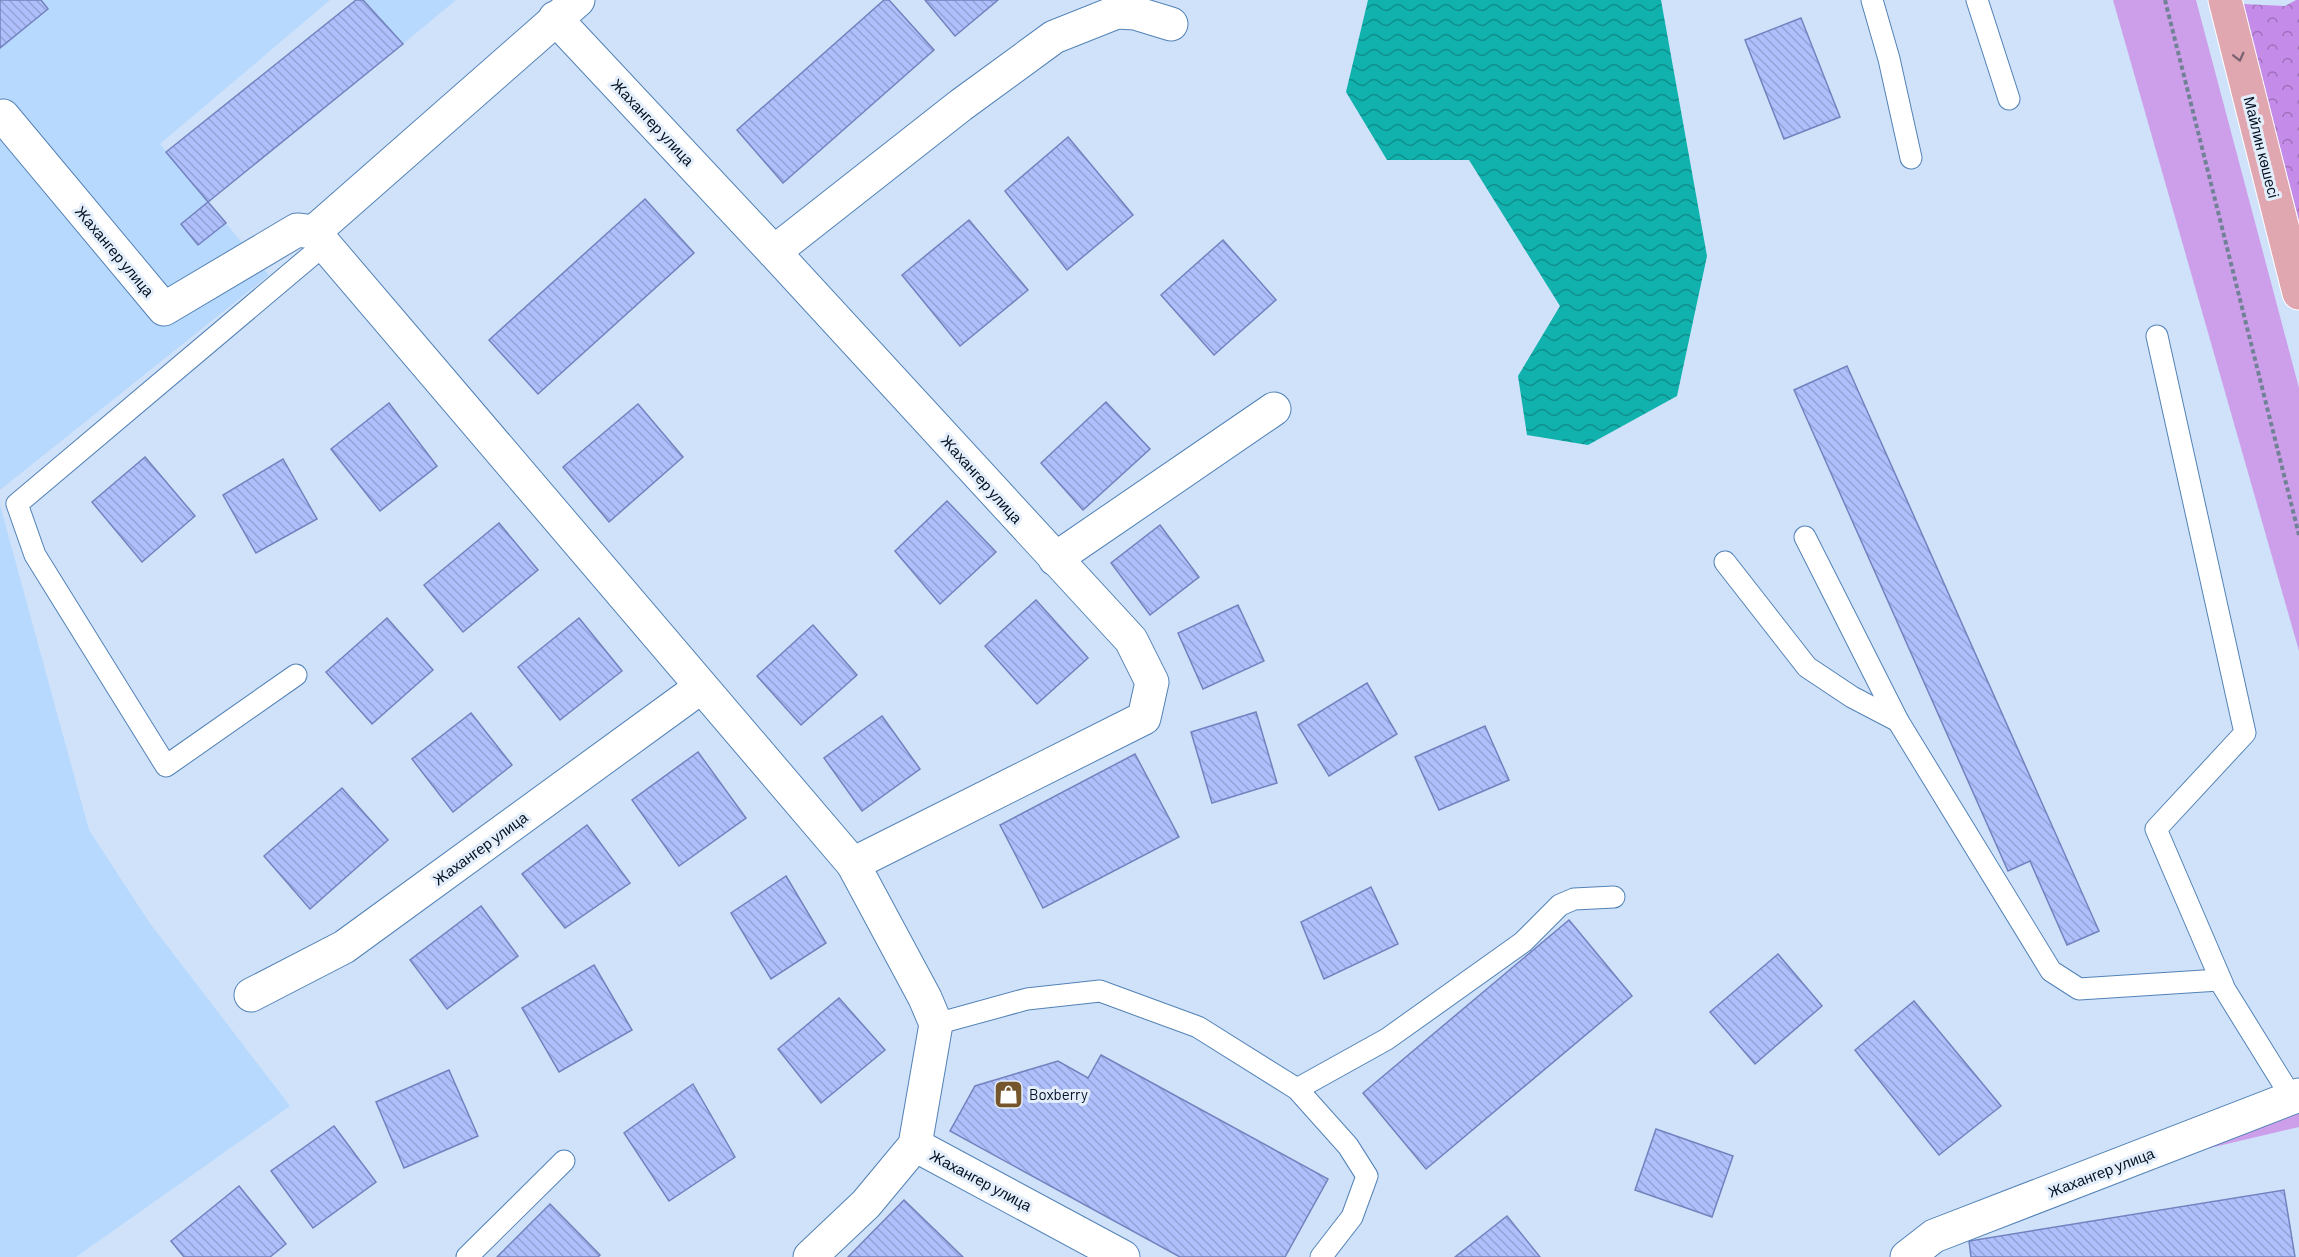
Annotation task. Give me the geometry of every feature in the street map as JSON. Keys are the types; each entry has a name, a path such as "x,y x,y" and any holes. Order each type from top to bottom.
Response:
{"main road":[{"name":"Майлин көшесі","path":"2224,0 2299,293"}],"street":[{"name":"Жахангер улица","path":"3,116 164,309 297,230 319,239 567,9 774,252 1131,640 1152,682 1144,718 853,864"},
{"path":"774,252 961,105 1054,37 1118,12 1135,13 1171,24"},
{"path":"319,239 853,864 926,998 936,1024"},
{"path":"1055,559 1274,409"},
{"name":"Жахангер улица","path":"251,995 344,947 701,687"},
{"name":"Жахангер улица","path":"936,1024 915,1145 1124,1257"},
{"name":"Жахангер улица","path":"1907,1257 1934,1236 2296,1097"},
{"path":"810,1257 866,1204 915,1145"}],"lane":[{"path":"1872,0 1889,58 1911,158"},
{"path":"1977,0 2009,99"},
{"path":"296,675 166,766 35,555 17,504 319,239"},
{"path":"2157,336 2246,733 2156,830 2223,985"},
{"path":"1805,537 1898,721 2051,971 2079,989 2219,980 2296,1097"},
{"path":"1725,562 1807,667 1852,697 1898,721"},
{"path":"1297,1089 1388,1039 1523,942 1560,905 1574,899 1614,897"},
{"path":"936,1024 1027,999 1100,991 1198,1027 1297,1089 1348,1146 1367,1176 1352,1217 1321,1257"},
{"path":"466,1257 564,1161"}],"path":[{"path":"2165,0 2299,535"}],"shaded area":[{"path":"0,0 330,0 160,144 269,275 0,490"},
{"path":"363,0 456,0 403,44"},
{"path":"2113,0 2196,0 2299,388 2299,651"},
{"path":"0,505 89,830 149,922 290,1106 76,1257 0,1257"},
{"path":"2299,1105 2299,1127 2087,1177"}],"green space":[{"path":"2299,0 2299,221 2243,4 2285,6"}],"water":[{"path":"1368,0 1661,0 1707,256 1677,396 1588,445 1527,435 1518,376 1560,306 1469,160 1387,160 1346,92"}],"building":[{"path":"0,0 41,0 48,9 0,48"},
{"path":"356,0 363,0 403,44 208,202 166,152"},
{"path":"884,0 889,0 934,50 783,183 737,130"},
{"path":"925,0 998,0 955,36"},
{"path":"1801,18 1840,117 1784,139 1745,40"},
{"path":"1068,137 1133,215 1067,270 1005,191"},
{"path":"645,199 694,253 538,394 489,340"},
{"path":"208,202 226,223 198,245 181,224"},
{"path":"969,220 1028,290 960,346 902,275"},
{"path":"1223,240 1276,300 1214,355 1161,295"},
{"path":"1847,366 2099,931 2067,945 2030,861 2008,871 1794,390"},
{"path":"1106,402 1150,449 1083,510 1041,463"},
{"path":"389,403 437,466 380,511 331,449"},
{"path":"638,404 683,457 609,522 563,467"},
{"path":"145,457 195,516 142,562 92,502"},
{"path":"283,459 317,519 256,553 223,495"},
{"path":"947,501 996,552 940,604 895,551"},
{"path":"499,523 538,570 463,632 424,585"},
{"path":"1160,525 1199,577 1150,615 1111,563"},
{"path":"1036,600 1088,658 1037,704 985,646"},
{"path":"1238,605 1264,661 1203,689 1178,633"},
{"path":"387,618 433,670 372,724 326,672"},
{"path":"579,618 622,671 560,720 518,667"},
{"path":"813,625 857,675 801,725 757,676"},
{"path":"1367,683 1397,734 1329,776 1298,725"},
{"path":"1256,712 1277,783 1212,803 1191,732"},
{"path":"471,713 512,765 453,812 412,759"},
{"path":"882,716 920,769 862,811 824,758"},
{"path":"1485,726 1509,780 1439,810 1415,757"},
{"path":"698,752 746,818 679,866 632,800"},
{"path":"1135,754 1179,837 1043,908 1000,825"},
{"path":"342,788 388,840 310,909 264,856"},
{"path":"587,825 630,883 565,928 522,874"},
{"path":"786,876 826,943 771,979 731,913"},
{"path":"1371,887 1398,944 1324,979 1301,922"},
{"path":"481,906 518,956 447,1009 410,960"},
{"path":"1569,920 1632,996 1426,1169 1363,1093"},
{"path":"1778,954 1822,1006 1755,1064 1710,1012"},
{"path":"594,965 632,1030 559,1072 522,1008"},
{"path":"839,998 885,1050 821,1103 778,1049"},
{"path":"1914,1001 2001,1106 1939,1155 1855,1050"},
{"path":"1101,1055 1328,1179 1285,1257 1180,1257 950,1131 975,1086 1058,1061 1088,1078"},
{"path":"449,1070 478,1136 404,1168 376,1102"},
{"path":"693,1084 735,1157 669,1201 624,1133"},
{"path":"334,1126 376,1182 313,1228 271,1171"},
{"path":"1656,1129 1733,1156 1712,1217 1635,1190"},
{"path":"239,1186 286,1244 270,1257 184,1257 171,1241"},
{"path":"2284,1190 2295,1257 1971,1257 1969,1241"},
{"path":"904,1200 963,1257 848,1257"},
{"path":"550,1204 600,1255 598,1257 497,1257"},
{"path":"1507,1216 1540,1257 1455,1257"}],"place":[{"name":"Boxberry","path":"1008,1094"}]}
